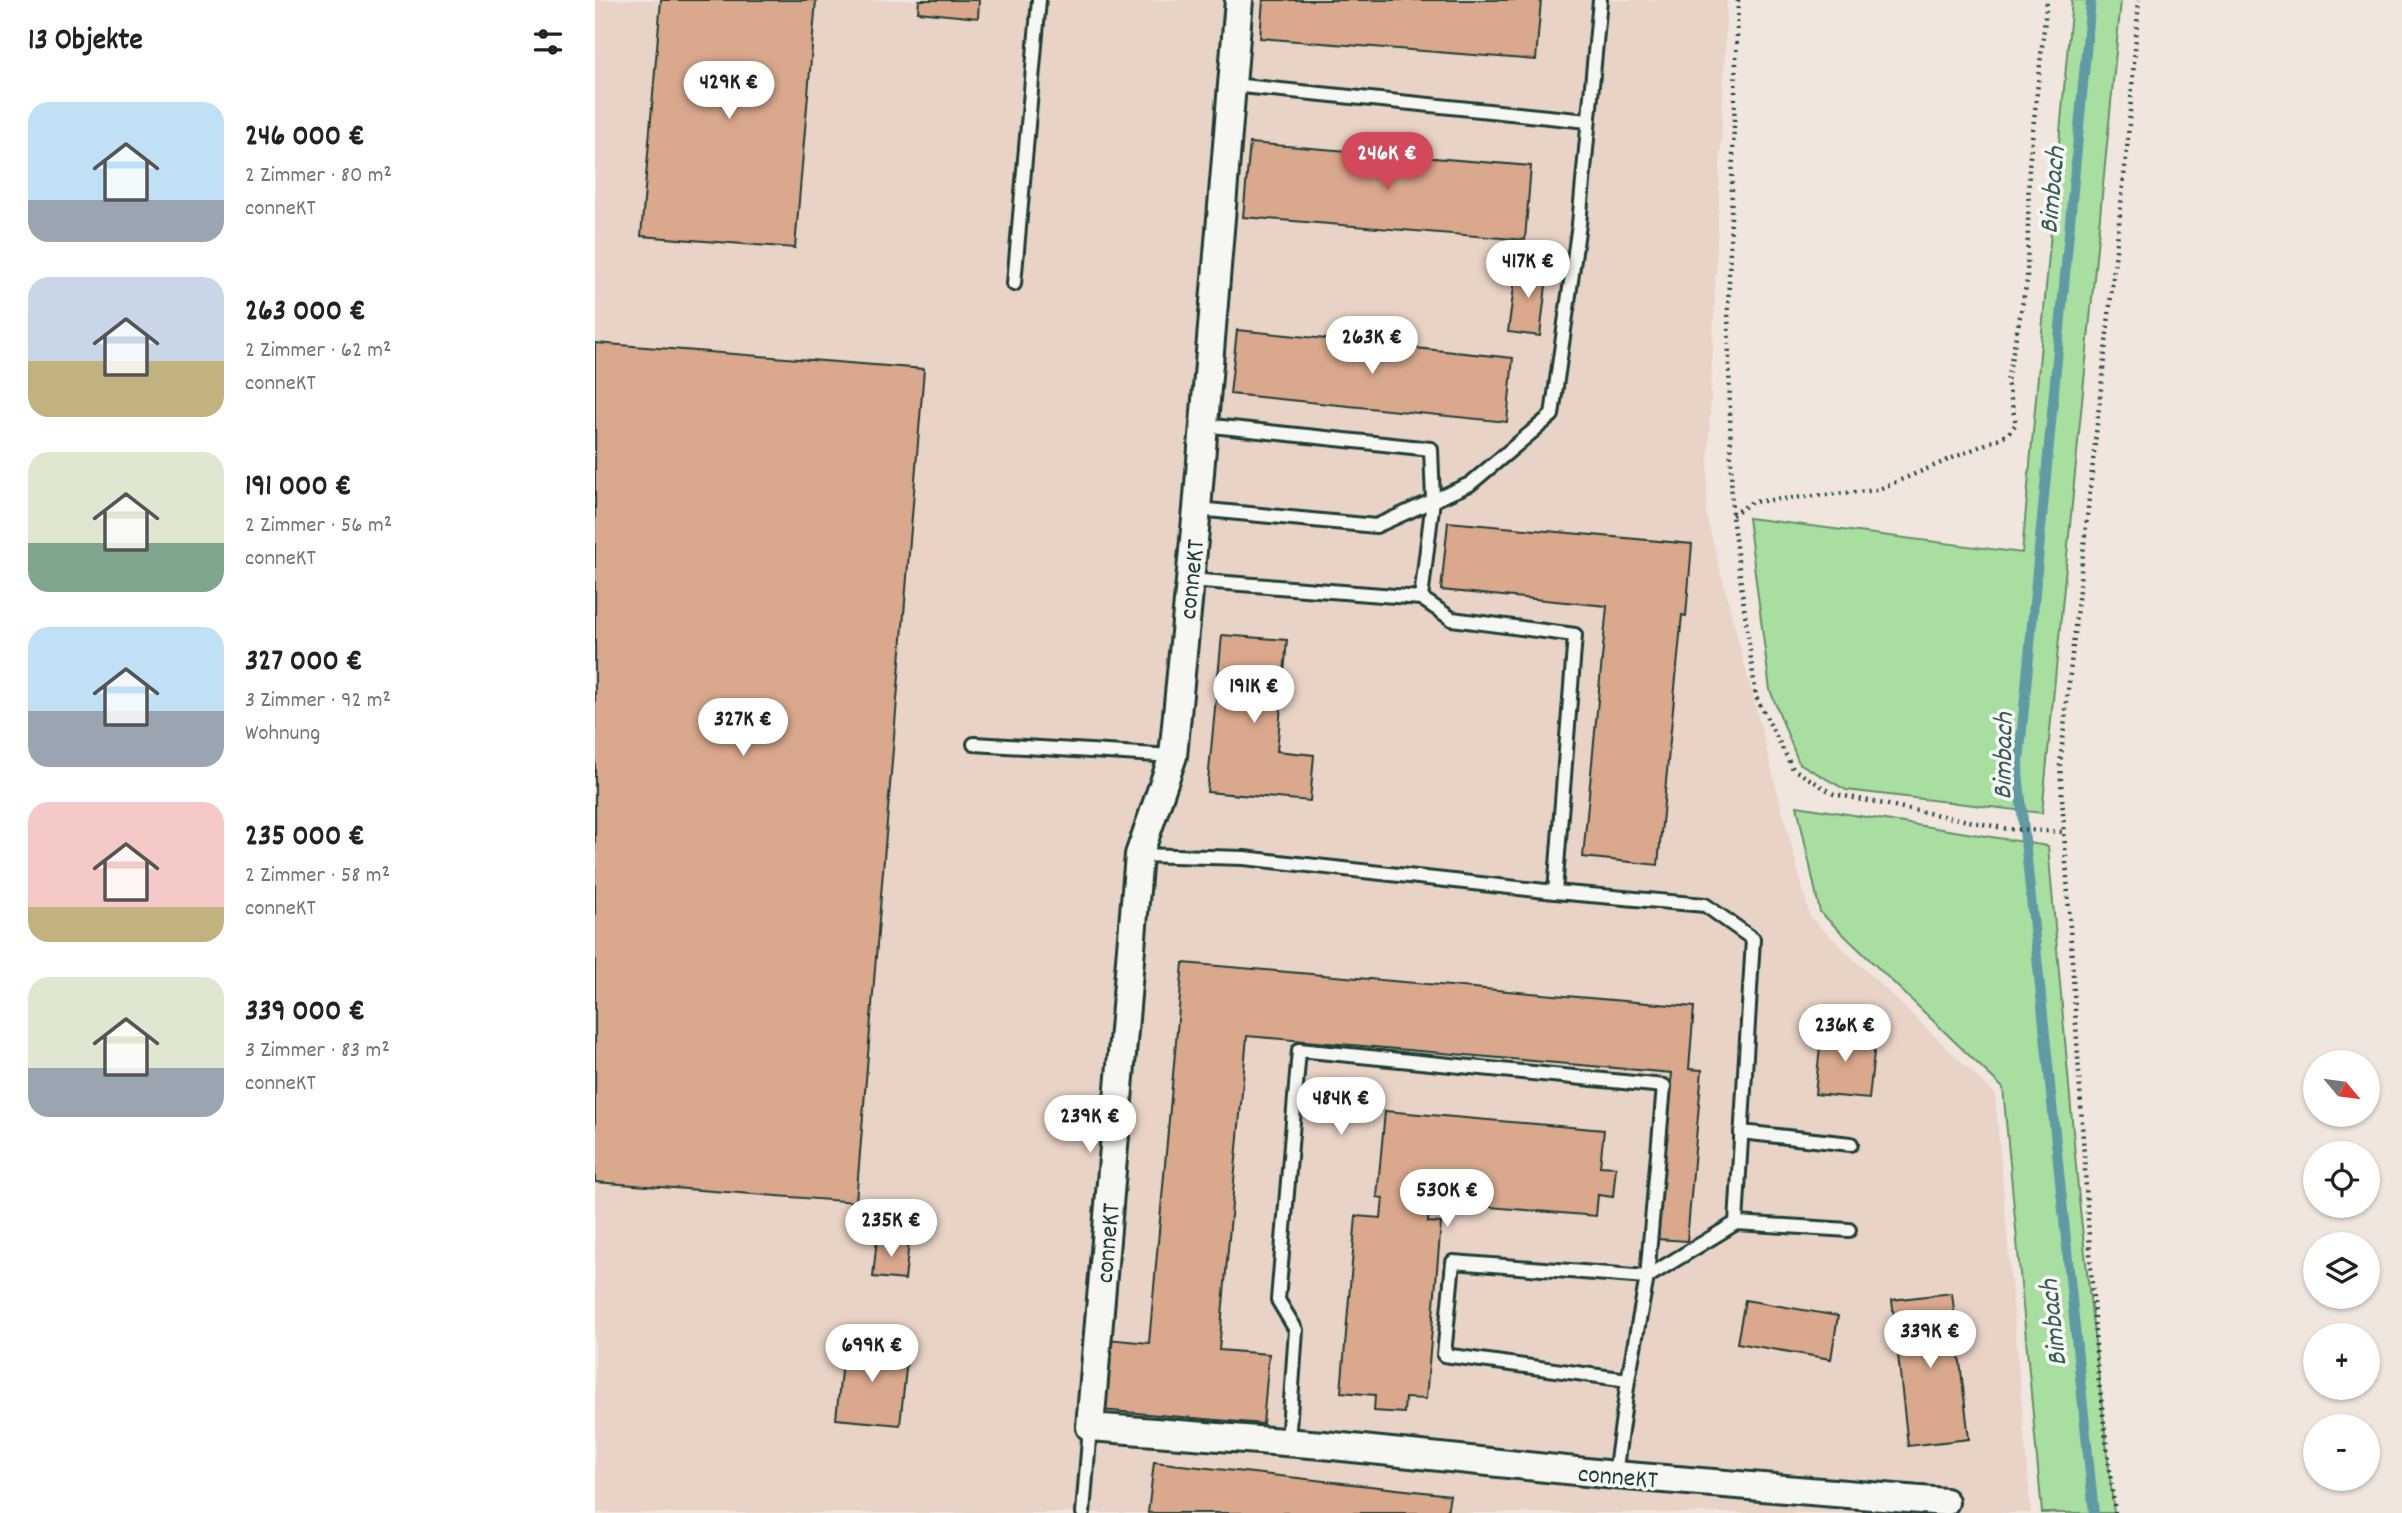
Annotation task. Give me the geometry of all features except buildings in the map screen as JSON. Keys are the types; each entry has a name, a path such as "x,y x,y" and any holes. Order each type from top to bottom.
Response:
{"street":[{"name":"conneKT","path":"1239,0 1173,756 1139,855 1090,1427 1288,1443 1891,1505 1945,1502"}],"lane":[{"path":"1014,284 1039,0"},
{"path":"1196,509 1376,526 1470,484 1552,415 1579,224 1600,0"},
{"path":"1232,85 1588,121"},
{"path":"1203,425 1431,449 1433,500 1421,598"},
{"path":"1189,580 1421,598 1452,619 1575,635 1555,892"},
{"path":"974,744 1173,756"},
{"path":"1139,855 1244,858 1555,892 1705,905 1753,939 1736,1223"},
{"path":"1288,1443 1296,1331 1278,1300 1300,1050 1664,1087 1647,1278 1628,1380 1615,1475"},
{"path":"1741,1132 1851,1144"},
{"path":"1628,1380 1444,1355 1453,1262 1647,1278 1736,1223 1849,1230"},
{"path":"1083,1513 1090,1427"}],"path":[{"path":"1738,0 1728,309 1732,516 1756,697 1793,769 1834,794 2008,829 2064,832"},
{"path":"1732,516 1752,502 1877,490 2007,435 2017,424 2007,381 2027,281 2029,166 2047,0"},
{"path":"2115,1513 2097,1366 2060,765 2127,149 2139,0"}],"shaded area":[{"path":"595,0 1727,0 1706,515 1810,917 1995,1094 2031,1513 595,1513"}],"green space":[{"path":"2072,0 2121,0 2042,813 1846,790 1799,763 1770,690 1748,518 2022,553"},
{"path":"1797,806 2048,846 2079,1200 2114,1513 2042,1513 2003,1088 1820,912"}],"waterway":[{"name":"Bimbach","path":"2091,0 2018,772 2094,1513"}]}
